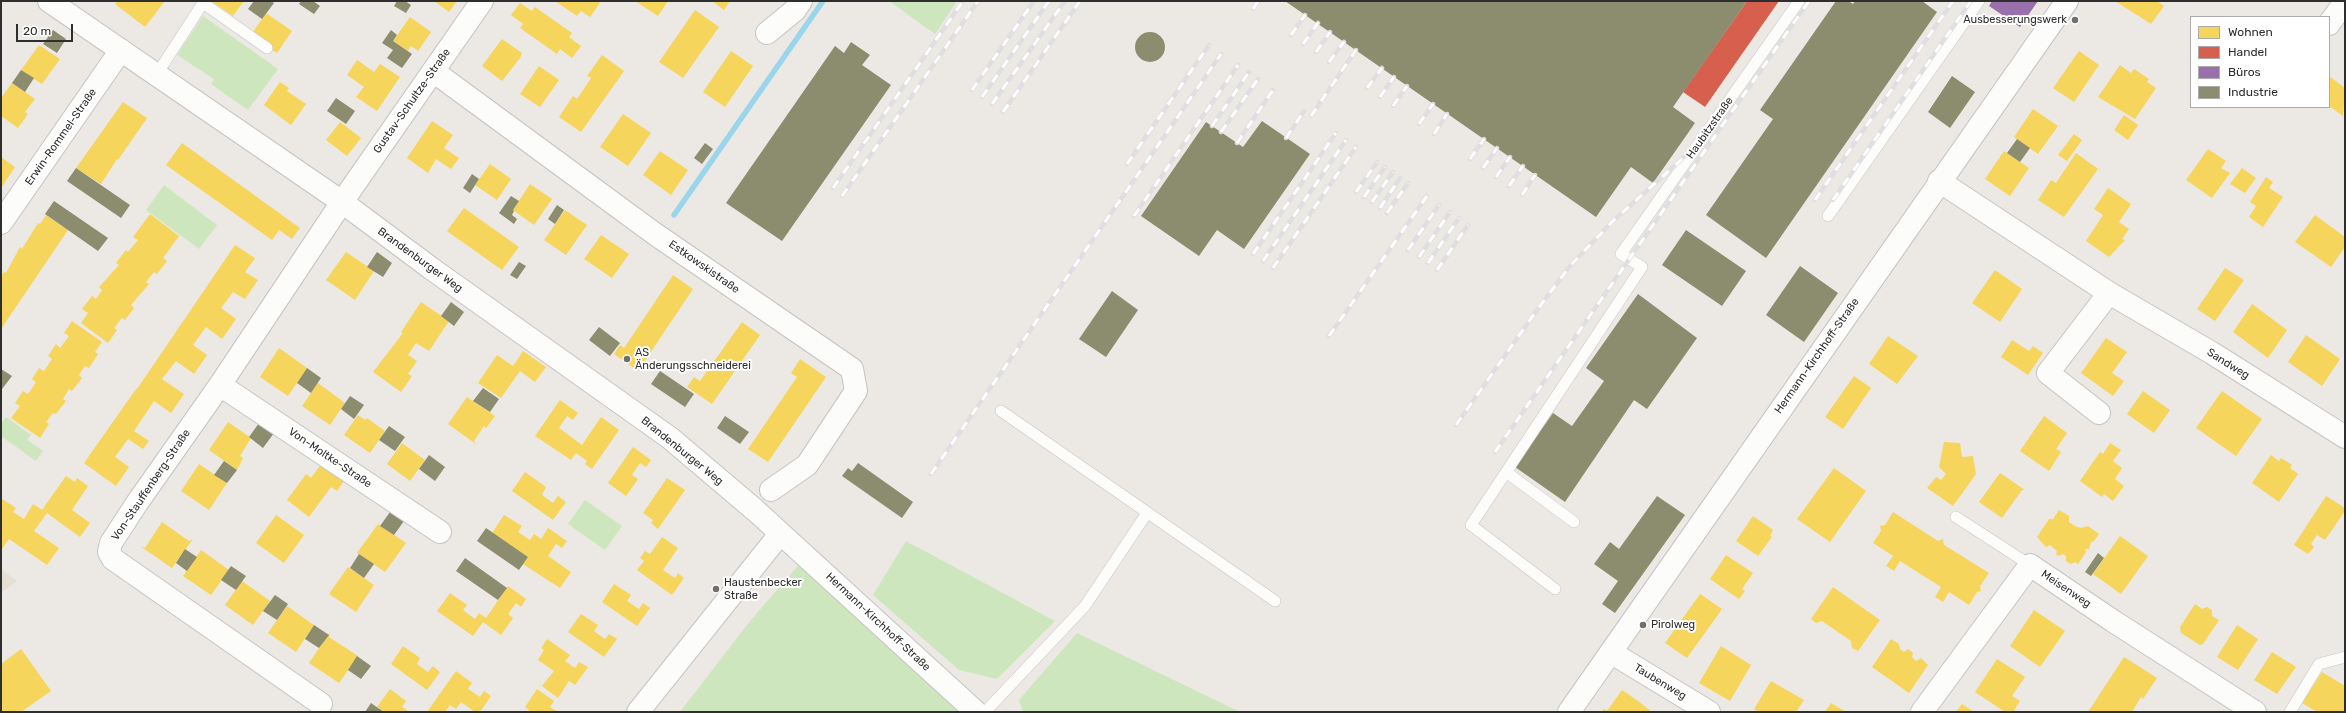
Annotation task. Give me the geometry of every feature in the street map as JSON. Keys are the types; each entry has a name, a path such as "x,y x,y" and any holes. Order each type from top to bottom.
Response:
{"street":[{"name":"Brandenburger Weg","path":"49,1 342,202 432,269 670,438 780,534"},
{"name":"Gustav-Schultze-Straße","path":"342,202 482,1"},
{"path":"767,33 795,10 801,1"},
{"name":"Hermann-Kirchhoff-Straße","path":"1569,712 1612,653 1939,181 2067,1"},
{"path":"2330,23 2345,2"},
{"name":"Erwin-Rommel-Straße","path":"1,223 121,50"},
{"name":"Estkowskistraße","path":"434,71 655,234 852,369 856,391 806,465 771,490"},
{"name":"Sandweg","path":"1939,181 2109,293 2205,350 2345,438"},
{"name":"Von-Stauffenberg-Straße","path":"321,704 113,559 109,552 111,543 137,503 220,386 342,202"},
{"path":"2099,413 2048,373 2109,293"},
{"name":"Von-Moltke-Straße","path":"220,386 440,532"},
{"path":"638,712 780,534"},
{"name":"Hermann-Kirchhoff-Straße","path":"780,534 976,712"},
{"name":"Meisenweg","path":"1922,712 2030,564 2112,621 2255,712"},
{"name":"Taubenweg","path":"1612,653 1709,712"}],"lane":[{"name":"Haubitzstraße","path":"1506,472 1642,267 1621,254 1799,1"},
{"path":"1828,216 1979,1"},
{"path":"157,74 203,3 267,48"},
{"path":"1001,411 1275,600"},
{"path":"1555,589 1471,526 1506,472 1574,522"},
{"path":"985,712 1085,606 1147,513"},
{"path":"1956,517 2030,564"},
{"path":"2290,712 2319,664 2345,657"}],"shaded area":[{"path":"1,569 17,581 1,593"}],"green space":[{"path":"889,1 957,1 935,34"},
{"path":"203,16 278,69 248,110 211,84 214,79 177,55"},
{"path":"164,185 217,225 199,249 146,210"},
{"path":"6,417 31,435 27,440 43,451 36,461 1,436 1,424"},
{"path":"585,500 622,526 605,550 568,524"},
{"path":"906,541 1055,621 997,679 959,670 873,595"},
{"path":"803,560 960,712 680,712 750,621"},
{"path":"1077,633 1240,712 1023,712 1019,700"}],"building: Wohnen":[{"path":"117,1 165,1 145,27 115,4"},
{"path":"211,1 244,1 233,16"},
{"path":"434,1 457,1 449,12"},
{"path":"555,1 597,1 600,3 590,17 581,11 577,16"},
{"path":"635,1 668,1 658,16"},
{"path":"712,1 730,1 724,10"},
{"path":"2115,1 2157,1 2164,6 2151,24"},
{"path":"520,3 532,11 535,7 572,33 569,37 581,46 572,58 560,49 557,54 520,28 523,24 511,15"},
{"path":"695,10 719,27 683,78 659,62"},
{"path":"266,13 292,31 277,53 251,35"},
{"path":"410,17 431,32 418,51 411,46 408,51 393,41"},
{"path":"502,39 522,53 520,58 502,81 482,66"},
{"path":"39,45 60,59 42,84 21,70"},
{"path":"731,51 753,66 725,107 703,92"},
{"path":"2079,51 2099,65 2074,102 2053,88"},
{"path":"602,55 624,71 581,132 559,117 573,96 577,99 591,78 587,76"},
{"path":"357,60 374,72 380,64 400,77 377,111 356,97 364,87 347,75"},
{"path":"2120,65 2131,73 2134,69 2149,79 2147,82 2156,88 2135,119 2098,97"},
{"path":"539,66 559,80 540,107 520,94"},
{"path":"2330,77 2345,88 2343,116 2330,107"},
{"path":"280,82 289,88 287,91 306,104 291,125 264,105"},
{"path":"12,83 35,99 25,112 28,114 18,128 1,116 1,98"},
{"path":"123,102 147,118 101,184 76,168"},
{"path":"2033,109 2058,126 2038,154 2014,137"},
{"path":"623,114 651,133 628,166 600,147"},
{"path":"2124,115 2138,125 2128,140 2114,130"},
{"path":"432,121 453,135 444,148 459,158 451,169 436,159 428,173 407,158"},
{"path":"340,122 361,138 347,156 326,140"},
{"path":"2074,134 2082,140 2067,161 2058,155"},
{"path":"182,143 300,228 292,239 279,230 272,240 166,165"},
{"path":"2208,149 2226,161 2221,168 2230,173 2212,198 2186,180"},
{"path":"660,151 688,170 671,195 643,175"},
{"path":"2004,151 2029,168 2010,196 1985,179"},
{"path":"2076,153 2098,169 2064,217 2038,200 2051,180 2056,183"},
{"path":"1,157 15,167 1,188"},
{"path":"490,164 511,179 497,200 475,185"},
{"path":"2242,168 2256,178 2245,193 2230,184"},
{"path":"2266,177 2273,182 2269,188 2283,197 2263,227 2249,217 2256,206 2250,202"},
{"path":"530,184 552,199 534,225 513,210"},
{"path":"2108,188 2131,204 2119,222 2129,229 2122,239 2125,240 2109,257 2086,241 2103,215 2094,209"},
{"path":"464,208 519,247 502,270 447,231"},
{"path":"565,210 587,225 566,255 544,240"},
{"path":"150,214 179,236 163,258 167,261 157,274 154,272 146,282 149,284 131,305 134,308 125,320 122,318 114,328 117,330 108,343 81,323 88,313 82,309 92,296 96,299 102,290 99,287 119,265 116,263 126,250 128,252 138,240 133,237"},
{"path":"46,215 68,230 1,329 1,276 4,272 6,273 20,247 22,249 38,223 40,224"},
{"path":"2315,215 2345,237 2345,247 2331,267 2295,242"},
{"path":"601,235 629,254 612,278 584,259"},
{"path":"235,245 255,258 245,272 258,280 245,299 233,292 221,308 236,319 222,339 206,327 193,345 207,355 194,374 176,361 162,379 184,394 171,413 154,401 134,431 149,441 143,449 128,439 115,457 129,467 116,486 84,463 137,389"},
{"path":"346,252 374,271 355,300 326,280"},
{"path":"2225,268 2244,280 2215,321 2197,309"},
{"path":"1995,270 2022,289 2000,322 1972,303"},
{"path":"673,275 693,289 638,371 614,354 620,345 624,348"},
{"path":"421,302 449,321 429,351 416,343 408,355 417,361 408,374 412,376 401,392 373,372 403,333 401,332"},
{"path":"2252,304 2287,330 2268,358 2233,332"},
{"path":"72,321 102,342 95,352 98,354 89,368 85,366 79,375 82,378 72,391 69,389 63,399 66,401 56,414 53,413 46,422 49,424 40,438 11,418 20,406 15,403 23,391 28,394 36,382 32,379 39,368 44,371 52,359 48,356 56,344 60,348 69,336 64,333"},
{"path":"742,322 760,335 712,404 687,387 694,377 700,381"},
{"path":"2306,335 2340,359 2322,386 2288,362"},
{"path":"1888,336 1918,356 1897,384 1869,364"},
{"path":"2106,338 2127,352 2112,373 2124,381 2113,396 2081,373"},
{"path":"2012,340 2029,351 2033,346 2043,353 2028,375 2001,357"},
{"path":"279,348 307,368 288,396 260,377"},
{"path":"523,351 546,367 535,382 520,371 501,398 478,383 497,355 513,366"},
{"path":"800,359 826,377 768,462 748,449 797,377 791,373"},
{"path":"1854,376 1871,388 1843,429 1825,417"},
{"path":"318,383 345,403 330,425 302,406"},
{"path":"2143,391 2170,410 2154,433 2127,414"},
{"path":"2222,391 2262,419 2236,456 2196,428"},
{"path":"467,397 495,416 486,428 484,426 474,441 476,444 448,424"},
{"path":"560,400 578,413 573,420 567,416 559,428 582,445 601,417 619,430 592,469 585,464 587,461 576,453 571,460 535,436"},
{"path":"358,415 365,420 367,418 385,431 370,453 344,435"},
{"path":"2044,416 2067,433 2056,449 2061,452 2049,471 2020,451"},
{"path":"228,422 251,438 240,456 243,458 237,470 209,450"},
{"path":"1944,442 1960,443 1962,457 1973,456 1976,474 1953,506 1927,488 1936,477 1941,480 1946,474 1939,467"},
{"path":"402,443 425,460 410,481 387,464"},
{"path":"2110,443 2121,450 2113,461 2122,468 2115,479 2124,486 2113,501 2104,494 2102,497 2080,481 2100,452 2103,454"},
{"path":"633,447 651,460 646,467 640,463 632,475 638,479 626,496 608,483"},
{"path":"2271,455 2279,461 2281,458 2292,465 2290,468 2298,474 2279,502 2252,483"},
{"path":"199,464 227,483 209,510 181,491"},
{"path":"321,464 344,481 337,491 331,487 309,517 287,500 306,474 311,478"},
{"path":"1834,468 1866,491 1830,542 1797,519"},
{"path":"525,472 546,487 542,495 553,503 558,496 566,502 553,520 512,491"},
{"path":"2000,473 2025,490 2022,490 2002,518 1979,502"},
{"path":"66,476 75,482 77,478 88,486 72,510 90,523 80,537 47,513 34,531 59,548 47,565 9,539 2,549 2,499 16,508 13,512 24,519 33,504 42,510"},
{"path":"667,478 685,490 658,529 651,523 653,520 643,513"},
{"path":"2326,496 2345,508 2345,511 2325,540 2317,535 2311,544 2314,547 2308,554 2294,545"},
{"path":"2059,510 2069,516 2069,522 2075,526 2081,528 2088,526 2099,534 2094,541 2091,542 2089,549 2085,549 2086,552 2078,564 2075,562 2071,564 2066,561 2066,556 2063,554 2059,556 2056,554 2057,551 2050,545 2046,547 2037,537 2049,519 2053,519"},
{"path":"1893,512 1938,541 1943,539 1944,545 1989,573 1980,586 1981,591 1977,592 1969,605 1949,592 1943,602 1935,597 1941,587 1900,561 1894,571 1886,566 1893,556 1873,543 1881,531 1880,526 1885,525"},
{"path":"276,515 304,535 284,563 256,543"},
{"path":"504,515 522,526 518,532 530,540 534,534 541,539 548,528 567,541 562,548 556,544 548,556 571,572 560,588 523,564 528,557 492,533"},
{"path":"1753,516 1773,530 1770,536 1772,537 1758,556 1736,541"},
{"path":"162,522 189,541 193,539 172,568 140,546 145,548"},
{"path":"378,524 406,543 385,572 357,553"},
{"path":"2120,536 2148,556 2121,594 2093,574"},
{"path":"662,537 678,548 663,570 675,578 678,573 684,578 672,595 637,570 644,561 640,558 645,551 650,554"},
{"path":"201,550 229,570 211,595 183,576"},
{"path":"1726,555 1753,573 1742,589 1745,591 1739,599 1710,579"},
{"path":"348,567 374,585 356,612 329,594"},
{"path":"242,581 270,601 253,625 225,605"},
{"path":"614,584 631,595 627,601 639,609 643,603 650,608 637,626 602,602"},
{"path":"508,586 526,599 521,607 516,603 508,614 513,618 501,635 483,622 473,636 437,611 450,593 467,605 463,610 475,619 479,613 486,618"},
{"path":"1833,587 1880,620 1858,651 1852,648 1851,641 1822,621 1816,623 1811,619"},
{"path":"1700,594 1722,609 1687,658 1665,643"},
{"path":"2195,604 2202,609 2207,607 2212,610 2212,616 2219,620 2203,644 2200,645 2181,633 2180,627"},
{"path":"287,606 314,625 296,652 268,633"},
{"path":"2034,610 2065,631 2040,667 2010,646"},
{"path":"581,614 598,625 594,631 605,639 609,634 617,639 604,657 568,632"},
{"path":"2237,625 2258,639 2238,670 2217,657"},
{"path":"330,632 329,637 358,656 339,683 309,663"},
{"path":"547,639 570,655 565,661 575,668 579,662 588,667 575,685 569,681 558,698 542,686 554,671 538,660 544,650 541,648"},
{"path":"1891,639 1899,644 1900,649 1904,652 1908,649 1913,653 1912,657 1916,661 1921,658 1928,665 1909,693 1872,667"},
{"path":"403,646 420,658 417,664 428,672 433,666 440,672 427,690 391,664"},
{"path":"1721,646 1751,665 1730,701 1699,683"},
{"path":"21,649 51,691 21,712 1,712 1,664"},
{"path":"2272,652 2296,667 2277,694 2254,680"},
{"path":"2124,657 2157,678 2143,699 2141,697 2132,712 2088,712"},
{"path":"1997,659 2025,677 2012,696 2020,701 2013,712 2005,712 1975,692"},
{"path":"456,671 472,683 468,689 480,697 484,691 491,696 480,712 475,712 461,702 456,709 450,705 445,712 427,712"},
{"path":"2322,672 2345,686 2345,712 2317,712 2302,703"},
{"path":"1771,681 1804,700 1796,712 1759,712 1754,709"},
{"path":"390,689 406,701 402,707 409,712 384,712 377,707"},
{"path":"537,689 554,701 550,707 558,712 531,712 525,707"},
{"path":"1622,690 1652,712 1602,712 1604,709 1607,711"},
{"path":"1831,703 1846,712 1825,712"},
{"path":"1962,704 1974,712 1956,712"}],"building: Handel":[{"path":"1747,1 1779,1 1705,107 1683,92"}],"building: Büros":[{"path":"1992,1 2038,1 2020,27 1989,6"}],"building: Industrie":[{"path":"254,1 271,1 274,3 262,19 248,9"},
{"path":"301,1 313,1 320,6 314,14 299,4"},
{"path":"397,1 405,1 411,5 406,13 394,6"},
{"path":"1285,1 1747,1 1673,107 1695,123 1653,183 1631,167 1596,217"},
{"path":"1836,1 1848,1 1853,4 1855,1 1922,1 1937,12 1766,258 1706,215 1773,119 1760,110"},
{"path":"53,30 66,39 57,53 43,44"},
{"path":"391,30 397,35 393,41 412,54 402,68 387,58 393,50 382,43"},
{"path":"1150,32 1161,36 1165,47 1161,58 1150,62 1139,58 1135,47 1139,36"},
{"path":"851,42 870,55 862,65 891,85 782,241 726,203 835,46 844,53"},
{"path":"21,70 34,78 25,92 12,83"},
{"path":"1952,76 1975,92 1950,128 1928,112"},
{"path":"336,98 355,111 346,124 327,111"},
{"path":"1262,121 1310,154 1244,249 1217,230 1199,256 1141,216 1206,122 1243,147"},
{"path":"2017,139 2030,148 2020,162 2007,153"},
{"path":"705,143 713,149 702,164 694,158"},
{"path":"76,168 130,205 121,218 67,181"},
{"path":"472,174 479,179 470,193 463,188"},
{"path":"511,196 519,201 513,210 512,215 517,219 514,224 499,213"},
{"path":"54,201 108,238 98,251 45,214"},
{"path":"557,205 564,210 555,224 548,219"},
{"path":"1686,230 1746,271 1722,306 1662,265"},
{"path":"377,252 392,263 383,277 367,267"},
{"path":"519,262 526,266 517,279 510,275"},
{"path":"1800,266 1838,293 1804,342 1766,315"},
{"path":"1112,291 1138,310 1106,357 1079,339"},
{"path":"1638,294 1697,338 1647,409 1634,400 1565,502 1515,467 1553,413 1572,426 1604,381 1586,368"},
{"path":"451,302 464,312 454,326 441,316"},
{"path":"599,327 620,343 610,356 589,340"},
{"path":"307,368 321,378 311,393 297,383"},
{"path":"1,369 12,376 2,389 1,389"},
{"path":"660,371 694,394 685,407 651,384"},
{"path":"483,388 499,399 490,412 473,401"},
{"path":"350,396 364,405 354,419 341,409"},
{"path":"725,416 749,432 740,444 717,428"},
{"path":"259,423 274,433 263,448 249,437"},
{"path":"389,426 405,437 395,451 379,440"},
{"path":"429,455 445,467 435,481 419,469"},
{"path":"224,461 237,470 227,483 214,475"},
{"path":"858,463 913,502 902,518 842,476 848,468 852,471"},
{"path":"1657,496 1685,515 1615,613 1602,604 1618,581 1594,564 1610,542 1619,549"},
{"path":"390,512 404,521 394,535 380,526"},
{"path":"486,528 528,557 519,570 477,541"},
{"path":"185,549 197,557 187,571 176,563"},
{"path":"2098,553 2104,558 2091,576 2085,572"},
{"path":"359,554 374,564 364,578 350,568"},
{"path":"465,558 507,588 498,600 456,571"},
{"path":"231,566 246,576 236,590 221,580"},
{"path":"275,595 288,604 277,620 263,611"},
{"path":"314,625 329,635 319,648 305,639"},
{"path":"357,656 371,666 361,679 348,670"},
{"path":"371,703 378,708 384,712 365,712"}],"waterway":[{"path":"674,215 823,1"}],"railway":[{"path":"833,188 963,1"},
{"path":"842,196 978,1"},
{"path":"972,90 1034,1"},
{"path":"982,97 1049,1"},
{"path":"992,104 1065,1"},
{"path":"1003,112 1080,1"},
{"path":"1253,9 1258,1"},
{"path":"1495,452 1809,1"},
{"path":"1815,200 1953,1"},
{"path":"1833,200 1971,1"},
{"path":"1291,35 1305,15"},
{"path":"1303,44 1318,23"},
{"path":"1316,52 1330,32"},
{"path":"1329,62 1344,42"},
{"path":"1127,164 1209,45"},
{"path":"1311,116 1356,50"},
{"path":"931,474 1221,54"},
{"path":"1134,216 1238,65"},
{"path":"1367,88 1382,68"},
{"path":"1212,126 1249,72"},
{"path":"1380,97 1394,77"},
{"path":"1221,132 1258,79"},
{"path":"1393,106 1407,86"},
{"path":"1237,143 1273,90"},
{"path":"1419,124 1433,104"},
{"path":"1286,138 1304,111"},
{"path":"1434,134 1447,114"},
{"path":"1456,425 1570,266 1613,221 1681,160 1722,117"},
{"path":"1253,254 1336,133"},
{"path":"1470,159 1484,139"},
{"path":"1263,261 1346,140"},
{"path":"1273,268 1356,147"},
{"path":"1483,168 1497,148"},
{"path":"1496,177 1510,157"},
{"path":"1356,192 1377,162"},
{"path":"1509,186 1523,166"},
{"path":"1364,197 1385,167"},
{"path":"1372,202 1393,172"},
{"path":"1522,195 1535,175"},
{"path":"1380,208 1400,178"},
{"path":"1387,213 1408,183"},
{"path":"1329,336 1427,196"},
{"path":"1408,250 1439,205"},
{"path":"1419,257 1450,212"},
{"path":"1428,263 1459,218"},
{"path":"1437,270 1468,225"}],"place":[{"name":"Ausbesserungswerk","path":"2075,20"},
{"name":"AS Änderungsschneiderei","path":"627,359"},
{"name":"Haustenbecker Straße","path":"716,589"},
{"name":"Pirolweg","path":"1643,625"}]}
